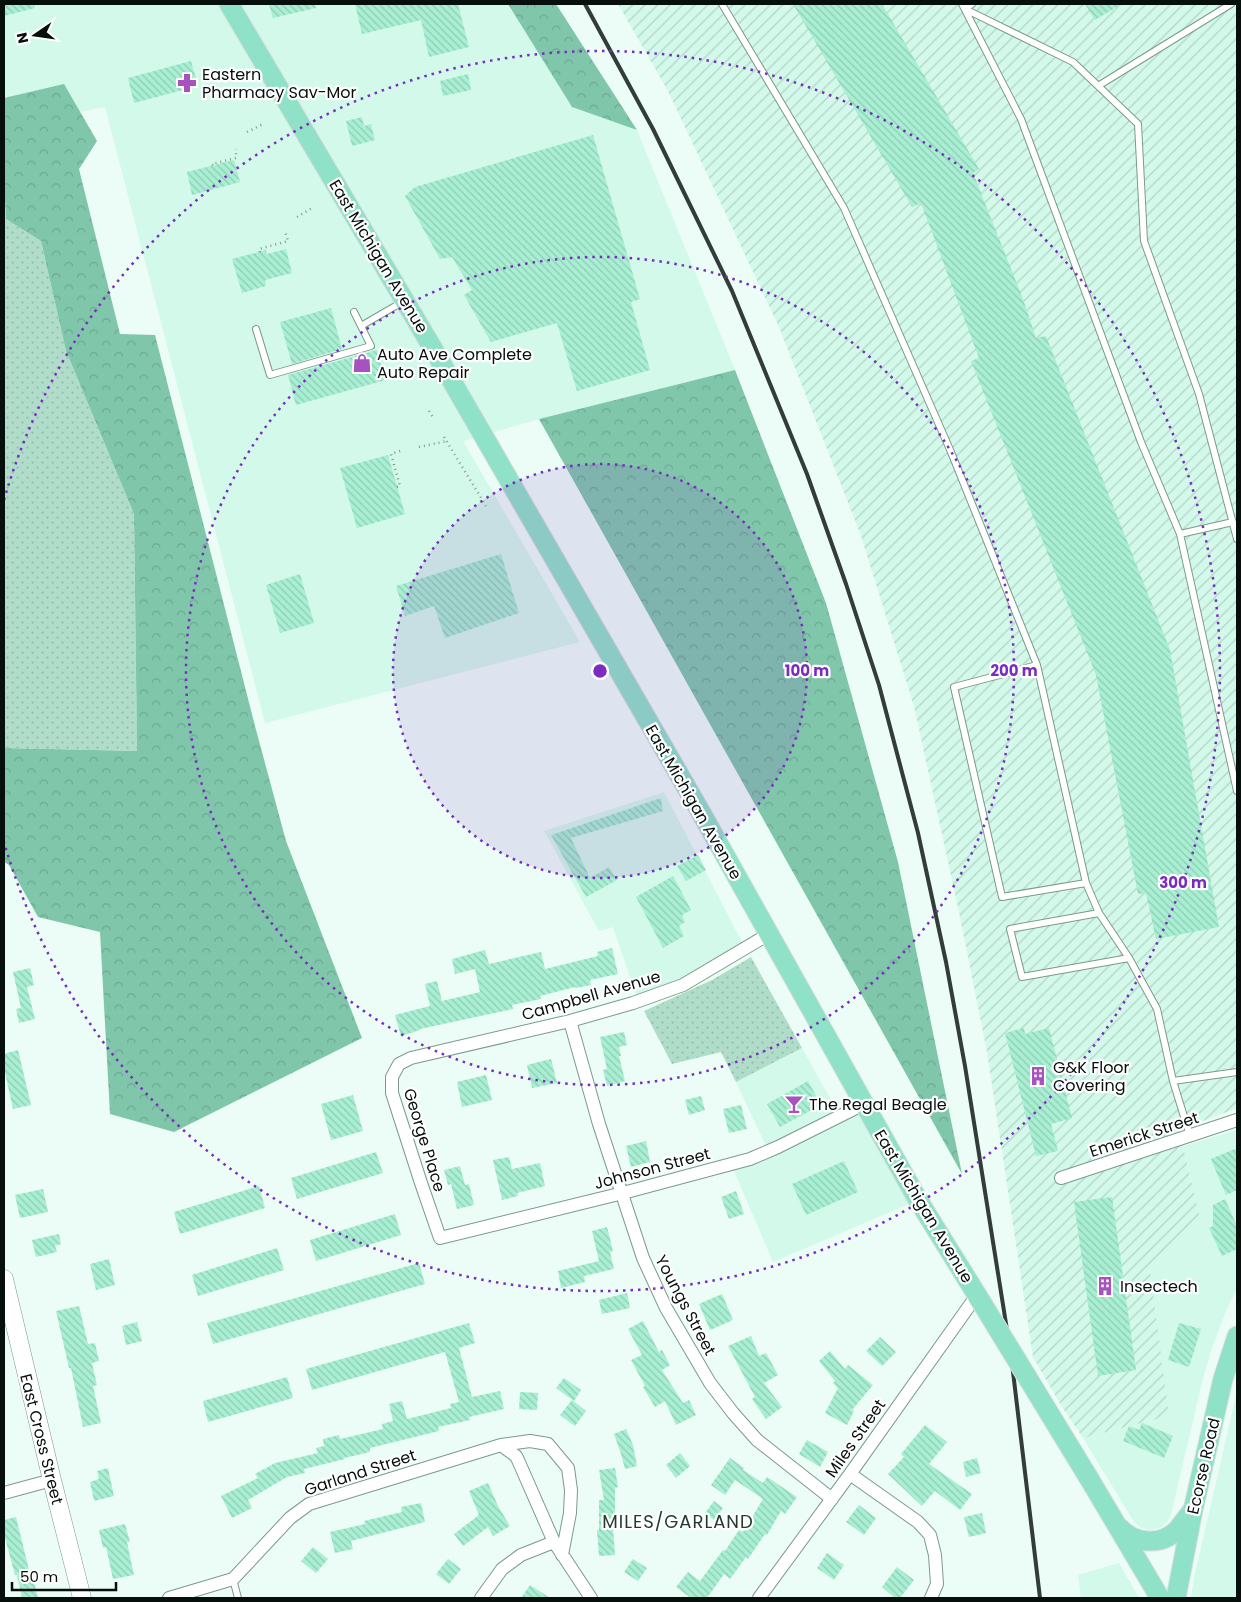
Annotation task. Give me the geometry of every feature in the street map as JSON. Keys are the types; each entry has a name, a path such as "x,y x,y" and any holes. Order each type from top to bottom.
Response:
{"main road":[{"name":"East Michigan Avenue","path":"229,4 405,300 612,657 918,1200 1118,1525 1160,1598"},
{"name":"Ecorse Road","path":"1176,1598 1193,1510 1223,1379 1237,1336"},
{"path":"1118,1525 1126,1534 1148,1542 1164,1538 1176,1531 1193,1510"}],"street":[{"name":"Campbell Avenue","path":"411,1058 570,1021 633,1003 683,985 769,934"},
{"name":"Youngs Street","path":"570,1021 599,1124 643,1258 666,1308 710,1383 732,1413 757,1440 832,1499"},
{"name":"George Place","path":"411,1058 400,1064 392,1078 392,1093 440,1238"},
{"name":"Johnson Street","path":"440,1238 623,1194 750,1159 864,1104"},
{"name":"Emerick Street","path":"1061,1178 1237,1120"},
{"name":"East Cross Street","path":"4,1279 82,1598"},
{"name":"Miles Street","path":"759,1598 977,1295"},
{"name":"Garland Street","path":"233,1579 290,1518 309,1504 501,1445 530,1441 548,1444 568,1468 572,1490 570,1513 562,1555"},
{"path":"501,1445 516,1456 554,1542 591,1598"},
{"path":"850,1474 918,1522 930,1535 935,1555 937,1584 931,1598"},
{"path":"4,1493 52,1480"},
{"path":"481,1598 502,1569 521,1555 554,1542"},
{"path":"169,1598 233,1579"}],"lane":[{"path":"722,4 844,208 951,452 1037,665 1086,883 1099,913 1129,958 1157,1009 1173,1081 1190,1136"},
{"path":"963,6 972,4"},
{"path":"1098,86 1231,4"},
{"path":"963,6 1073,62 1138,124 1144,241 1199,394 1237,539"},
{"path":"963,6 1021,119 1141,442 1180,534 1237,791"},
{"path":"361,326 405,300"},
{"path":"256,329 270,375 371,346 354,312"},
{"path":"1180,534 1233,522"},
{"path":"1037,665 954,687 956,696 1002,897 1086,883"},
{"path":"1099,913 1010,929 1022,977 1129,958"},
{"path":"1173,1081 1237,1072"},
{"path":"233,1579 238,1598"}],"path":[{"path":"247,132 263,124"},
{"path":"213,166 212,164 236,158 236,149"},
{"path":"297,217 312,208"},
{"path":"260,252 260,249 288,242 285,231"},
{"path":"429,411 433,417"},
{"path":"444,437 486,506"},
{"path":"419,447 447,441"},
{"path":"397,487 400,486 391,454 403,450"}],"shaded area":[{"path":"4,4 508,4 572,107 637,130 735,370 539,419 463,441 580,642 265,723 105,107 4,127"},
{"path":"618,4 1237,4 1237,1108 1179,1130 1201,1222 1150,1270 1169,1416 1083,1438 1062,1407 1033,1357 987,1052 959,912 914,706 860,533 779,327 668,91"},
{"path":"4,183 6,219 41,241 66,351 134,514 137,751 4,748"},
{"path":"664,792 745,948 638,1000 613,927 599,931 544,831"},
{"path":"751,957 802,1048 736,1082 721,1052 672,1064 644,1011 712,980"},
{"path":"802,1048 840,1116 864,1104 916,1201 773,1262 731,1164 769,1152 736,1082"},
{"path":"1237,1130 1237,1288 1212,1348 1203,1378 1171,1515 1163,1526 1158,1529 1149,1530 1141,1528 1134,1522 1083,1438 1168,1416 1150,1270 1201,1222 1183,1146"},
{"path":"1237,1391 1237,1598 1191,1598 1194,1578"},
{"path":"1119,1563 1139,1598 1081,1598 1078,1575"}],"green space":[{"path":"508,4 556,4 637,130 572,107"},
{"path":"64,84 97,141 79,169 120,334 155,335 286,841 362,1038 174,1132 110,1114 100,932 38,917 9,865 4,862 4,748 137,751 134,514 66,351 41,241 6,219 4,98"},
{"path":"735,370 826,603 898,862 962,1174 539,419"}],"building":[{"path":"4,4 34,4 35,8 4,16"},
{"path":"269,4 315,4 316,8 273,18"},
{"path":"355,4 458,4 469,47 429,57 421,20 362,34"},
{"path":"793,4 882,4 979,169 973,173 1023,299 1036,338 1046,336 1170,650 1219,927 1156,939 1146,893 1138,894 1096,675 971,361 979,358 921,203 912,207"},
{"path":"1085,4 1122,4 1095,20"},
{"path":"191,61 198,86 134,103 128,78"},
{"path":"468,74 471,90 443,96 440,81"},
{"path":"362,117 364,126 371,124 375,140 352,146 346,121"},
{"path":"593,135 640,299 631,302 650,370 577,391 557,323 491,342 464,295 472,290 452,257 440,259 405,196 415,187"},
{"path":"234,160 240,182 192,195 187,172"},
{"path":"286,249 292,273 265,280 266,286 242,293 232,259 266,250 267,254"},
{"path":"331,308 342,349 292,364 280,322"},
{"path":"377,350 386,380 296,405 288,375"},
{"path":"388,455 405,514 357,528 340,468"},
{"path":"501,554 519,613 445,638 434,606 405,616 396,586"},
{"path":"300,574 314,623 280,633 266,585"},
{"path":"661,798 663,811 571,838 590,878 609,867 617,880 586,897 551,835"},
{"path":"698,855 706,870 686,881 677,866"},
{"path":"673,876 691,910 682,915 685,922 679,926 684,936 663,948 636,897"},
{"path":"612,948 618,974 590,980 591,985 575,987 540,996 541,999 512,1005 513,1009 420,1029 401,1036 395,1015 430,1006 425,984 437,981 442,1001 480,992 475,969 455,974 452,959 485,950 489,964 541,952 545,969 598,956 597,952"},
{"path":"30,968 34,985 27,987 35,1019 19,1023 16,1009 21,1008 13,972"},
{"name":"G&K Floor Covering","path":"1024,1028 1025,1034 1049,1028 1072,1118 1051,1124 1058,1151 1036,1156 1005,1033"},
{"path":"624,1032 627,1045 619,1047 621,1056 619,1056 625,1081 607,1086 603,1070 607,1069 600,1037"},
{"path":"18,1050 31,1105 13,1109 4,1068 4,1054"},
{"path":"551,1059 557,1083 532,1088 527,1065"},
{"path":"486,1075 492,1100 462,1107 457,1082"},
{"name":"The Regal Beagle","path":"808,1081 821,1105 780,1127 767,1104"},
{"path":"353,1095 363,1131 331,1140 321,1104"},
{"path":"701,1096 705,1110 689,1115 685,1100"},
{"path":"741,1105 747,1129 729,1133 723,1109"},
{"path":"646,1141 650,1162 631,1167 626,1146"},
{"path":"1237,1148 1237,1190 1226,1195 1211,1159"},
{"path":"376,1152 383,1173 297,1199 291,1178"},
{"path":"509,1157 512,1169 540,1163 545,1186 517,1193 518,1196 502,1200 493,1160"},
{"path":"844,1161 858,1192 806,1215 792,1184"},
{"path":"460,1166 465,1185 469,1184 474,1205 457,1209 451,1184 448,1185 444,1170"},
{"path":"259,1186 265,1208 180,1234 174,1212"},
{"path":"43,1189 48,1212 20,1218 15,1195"},
{"path":"736,1191 744,1214 729,1219 721,1197"},
{"name":"Insectech","path":"1112,1197 1136,1370 1098,1376 1074,1202"},
{"path":"1225,1199 1237,1226 1237,1249 1222,1256 1209,1228 1213,1226 1213,1205"},
{"path":"395,1214 401,1235 316,1261 310,1240"},
{"path":"607,1227 613,1251 610,1252 614,1269 584,1276 585,1282 561,1288 558,1271 599,1261 592,1231"},
{"path":"59,1234 61,1244 55,1246 57,1252 36,1257 32,1240"},
{"path":"277,1248 284,1270 198,1296 192,1275"},
{"path":"109,1259 115,1285 96,1290 90,1264"},
{"path":"419,1263 425,1284 213,1344 207,1323"},
{"path":"627,1293 630,1308 602,1314 599,1300"},
{"path":"722,1294 733,1320 710,1330 699,1304"},
{"path":"79,1306 88,1344 95,1343 99,1361 92,1363 97,1385 93,1386 101,1423 83,1427 71,1368 69,1368 56,1311"},
{"path":"643,1321 659,1352 662,1350 670,1365 662,1370 683,1403 689,1400 696,1415 676,1425 665,1401 655,1407 643,1387 645,1386 631,1360 642,1355 628,1329"},
{"path":"137,1322 142,1341 126,1345 122,1326"},
{"path":"469,1323 475,1343 459,1348 472,1397 500,1391 504,1409 469,1417 470,1420 438,1427 439,1431 370,1448 370,1452 304,1469 305,1473 287,1477 248,1500 252,1508 232,1518 221,1496 258,1478 255,1474 275,1463 318,1453 316,1448 324,1446 323,1439 339,1435 340,1439 383,1429 382,1424 393,1421 389,1404 402,1401 407,1419 451,1408 450,1404 459,1402 445,1352 312,1390 306,1369"},
{"path":"1179,1323 1201,1329 1189,1367 1168,1360"},
{"path":"751,1336 759,1356 766,1353 778,1375 764,1383 782,1407 766,1419 752,1399 755,1397 728,1346"},
{"path":"880,1337 896,1352 882,1366 866,1351"},
{"path":"830,1351 845,1369 848,1365 873,1385 852,1410 854,1411 847,1425 825,1413 838,1388 833,1383 835,1381 819,1361"},
{"path":"287,1377 293,1398 208,1422 203,1401"},
{"path":"564,1378 581,1390 574,1401 556,1388"},
{"path":"520,1392 538,1393 537,1410 519,1409"},
{"path":"572,1400 586,1411 575,1426 560,1415"},
{"path":"1142,1423 1173,1436 1164,1458 1123,1441 1129,1426 1139,1430"},
{"path":"925,1425 947,1442 929,1464 972,1494 960,1510 935,1491 922,1506 888,1474 904,1457 901,1454"},
{"path":"626,1429 633,1445 637,1466 625,1469 614,1434"},
{"path":"807,1440 828,1452 820,1467 799,1454"},
{"path":"680,1453 690,1466 676,1478 666,1465"},
{"path":"730,1458 744,1468 743,1470 763,1483 767,1477 797,1497 785,1514 781,1511 767,1535 765,1534 748,1559 746,1557 730,1579 724,1574 707,1598 691,1598 676,1587 688,1572 700,1581 723,1550 725,1551 739,1530 743,1532 763,1499 735,1480 725,1495 711,1485"},
{"path":"977,1458 981,1473 966,1477 963,1462"},
{"path":"108,1468 114,1496 94,1501 90,1482 99,1479 97,1471"},
{"path":"615,1468 618,1487 615,1488 615,1529 613,1529 615,1555 599,1556 597,1530 599,1530 599,1500 604,1500 599,1470"},
{"path":"488,1483 498,1506 510,1526 493,1536 488,1527 463,1546 454,1534 479,1515 469,1491"},
{"path":"714,1501 723,1508 714,1520 705,1513"},
{"path":"421,1503 425,1522 351,1541 353,1549 335,1553 330,1532 365,1524 364,1521 402,1512 401,1507"},
{"path":"859,1505 876,1518 864,1535 846,1522"},
{"path":"982,1513 986,1533 969,1537 964,1517"},
{"path":"16,1517 32,1582 34,1582 38,1598 22,1598 17,1575 15,1575 4,1534 4,1520"},
{"path":"125,1524 130,1542 127,1542 134,1575 113,1579 106,1547 103,1548 99,1530"},
{"path":"313,1547 328,1559 316,1573 301,1561"},
{"path":"827,1553 844,1565 834,1580 817,1568"},
{"path":"448,1559 461,1569 449,1584 436,1574"},
{"path":"633,1559 647,1568 638,1581 624,1572"},
{"path":"897,1567 914,1580 900,1598 895,1598 882,1587"},
{"path":"530,1585 550,1598 521,1598"}],"railway":[{"path":"585,4 653,129 732,291 807,474 879,685 918,833 946,962 965,1066 1011,1355 1040,1598"}],"place":[{"name":"Eastern Pharmacy Sav-Mor","path":"187,83"},
{"name":"Auto Ave Complete Auto Repair","path":"362,363"},
{"name":"G&K Floor Covering","path":"1038,1076"},
{"name":"The Regal Beagle","path":"794,1104"},
{"name":"Insectech","path":"1105,1286"}],"district":[{"name":"MILES/GARLAND","path":"678,1522"}]}
